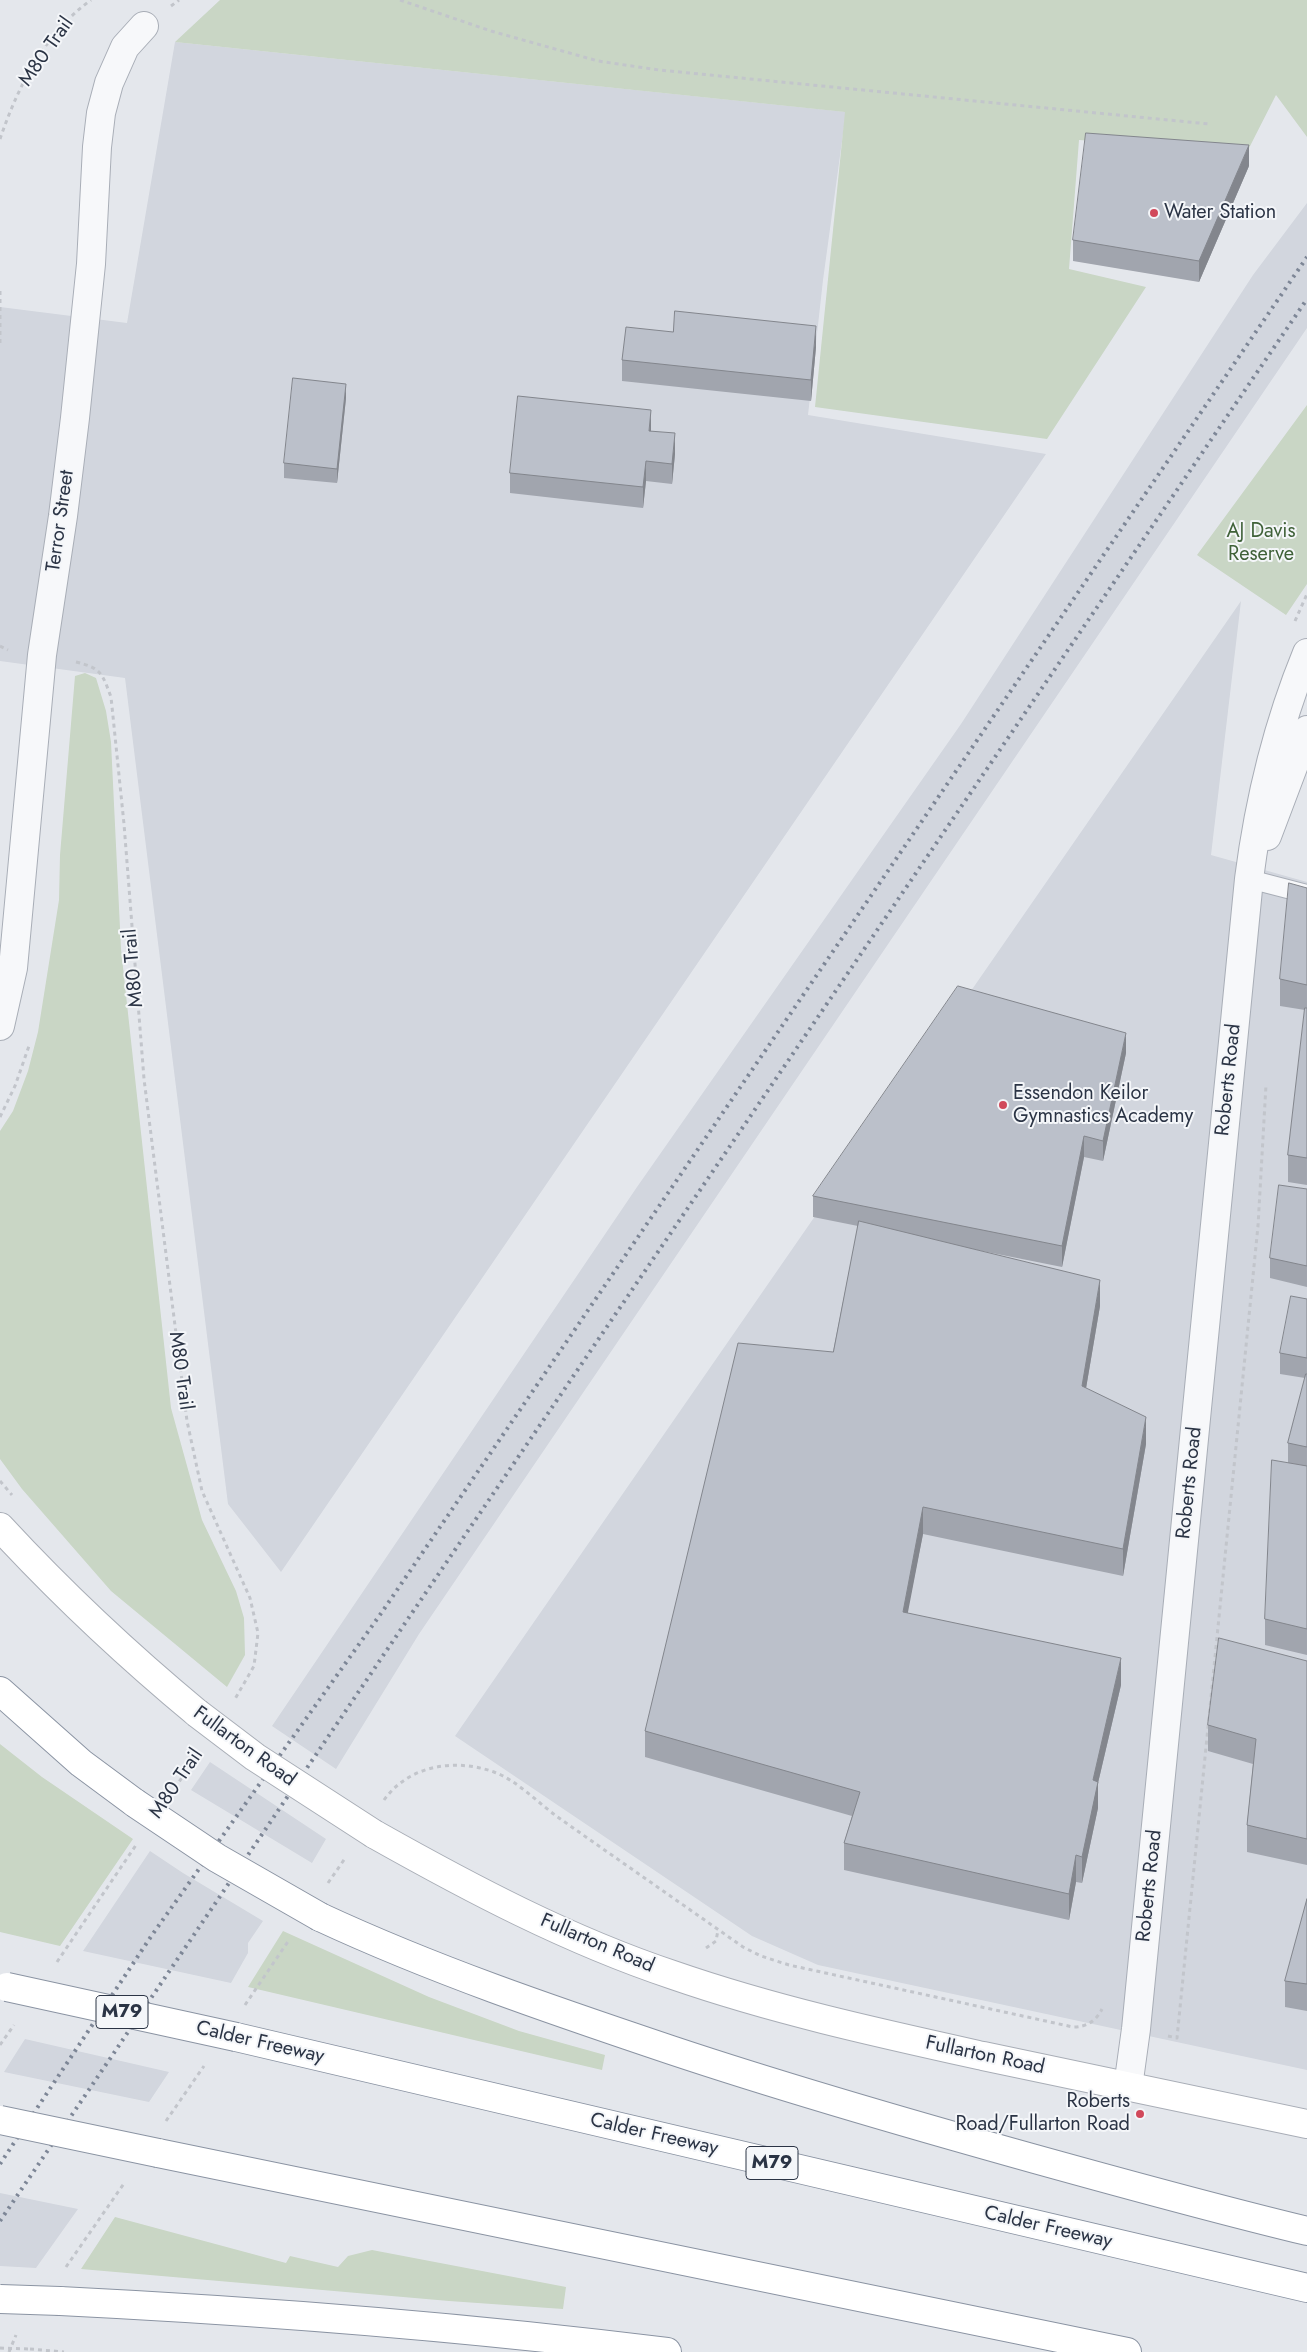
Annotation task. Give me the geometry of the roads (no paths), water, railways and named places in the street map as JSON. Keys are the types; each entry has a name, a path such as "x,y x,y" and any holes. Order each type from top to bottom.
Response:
{"main road":[{"name":"Fullarton Road","path":"0,1527 41,1572 118,1646 197,1713 255,1757 374,1834 467,1886 515,1909 616,1954 672,1975 825,2020 1128,2087 1307,2124"},
{"path":"0,1691 81,1763 135,1803 217,1858 320,1917 371,1940 499,1992 754,2078 904,2123 1307,2232"},
{"name":"Calder Freeway","path":"3,1986 236,2037 1307,2288"},
{"path":"0,2120 1127,2352"},
{"path":"0,2299 271,2314 520,2334 667,2352"}],"street":[{"name":"Terror Street","path":"0,1026 13,968 42,655 63,516 75,418 91,264 97,147 101,113 109,83 126,47 144,26"},
{"name":"Roberts Road","path":"1128,2087 1136,2029 1249,879 1265,783 1287,705 1307,653"},
{"name":"Roberts Road","path":"1249,879 1293,771 1307,730"}],"lane":[{"path":"1249,879 1307,894"}],"railway":[{"path":"0,2164 152,1935 382,1612 1307,257"},
{"path":"0,2221 1307,299"}],"place":[{"name":"Water Station","path":"1154,213"},
{"name":"Essendon Keilor Gymnastics Academy","path":"1003,1105"},
{"name":"Roberts Road/Fullarton Road","path":"1140,2114"}],"park label":[{"name":"AJ Davis Reserve","path":"1261,544"}]}
